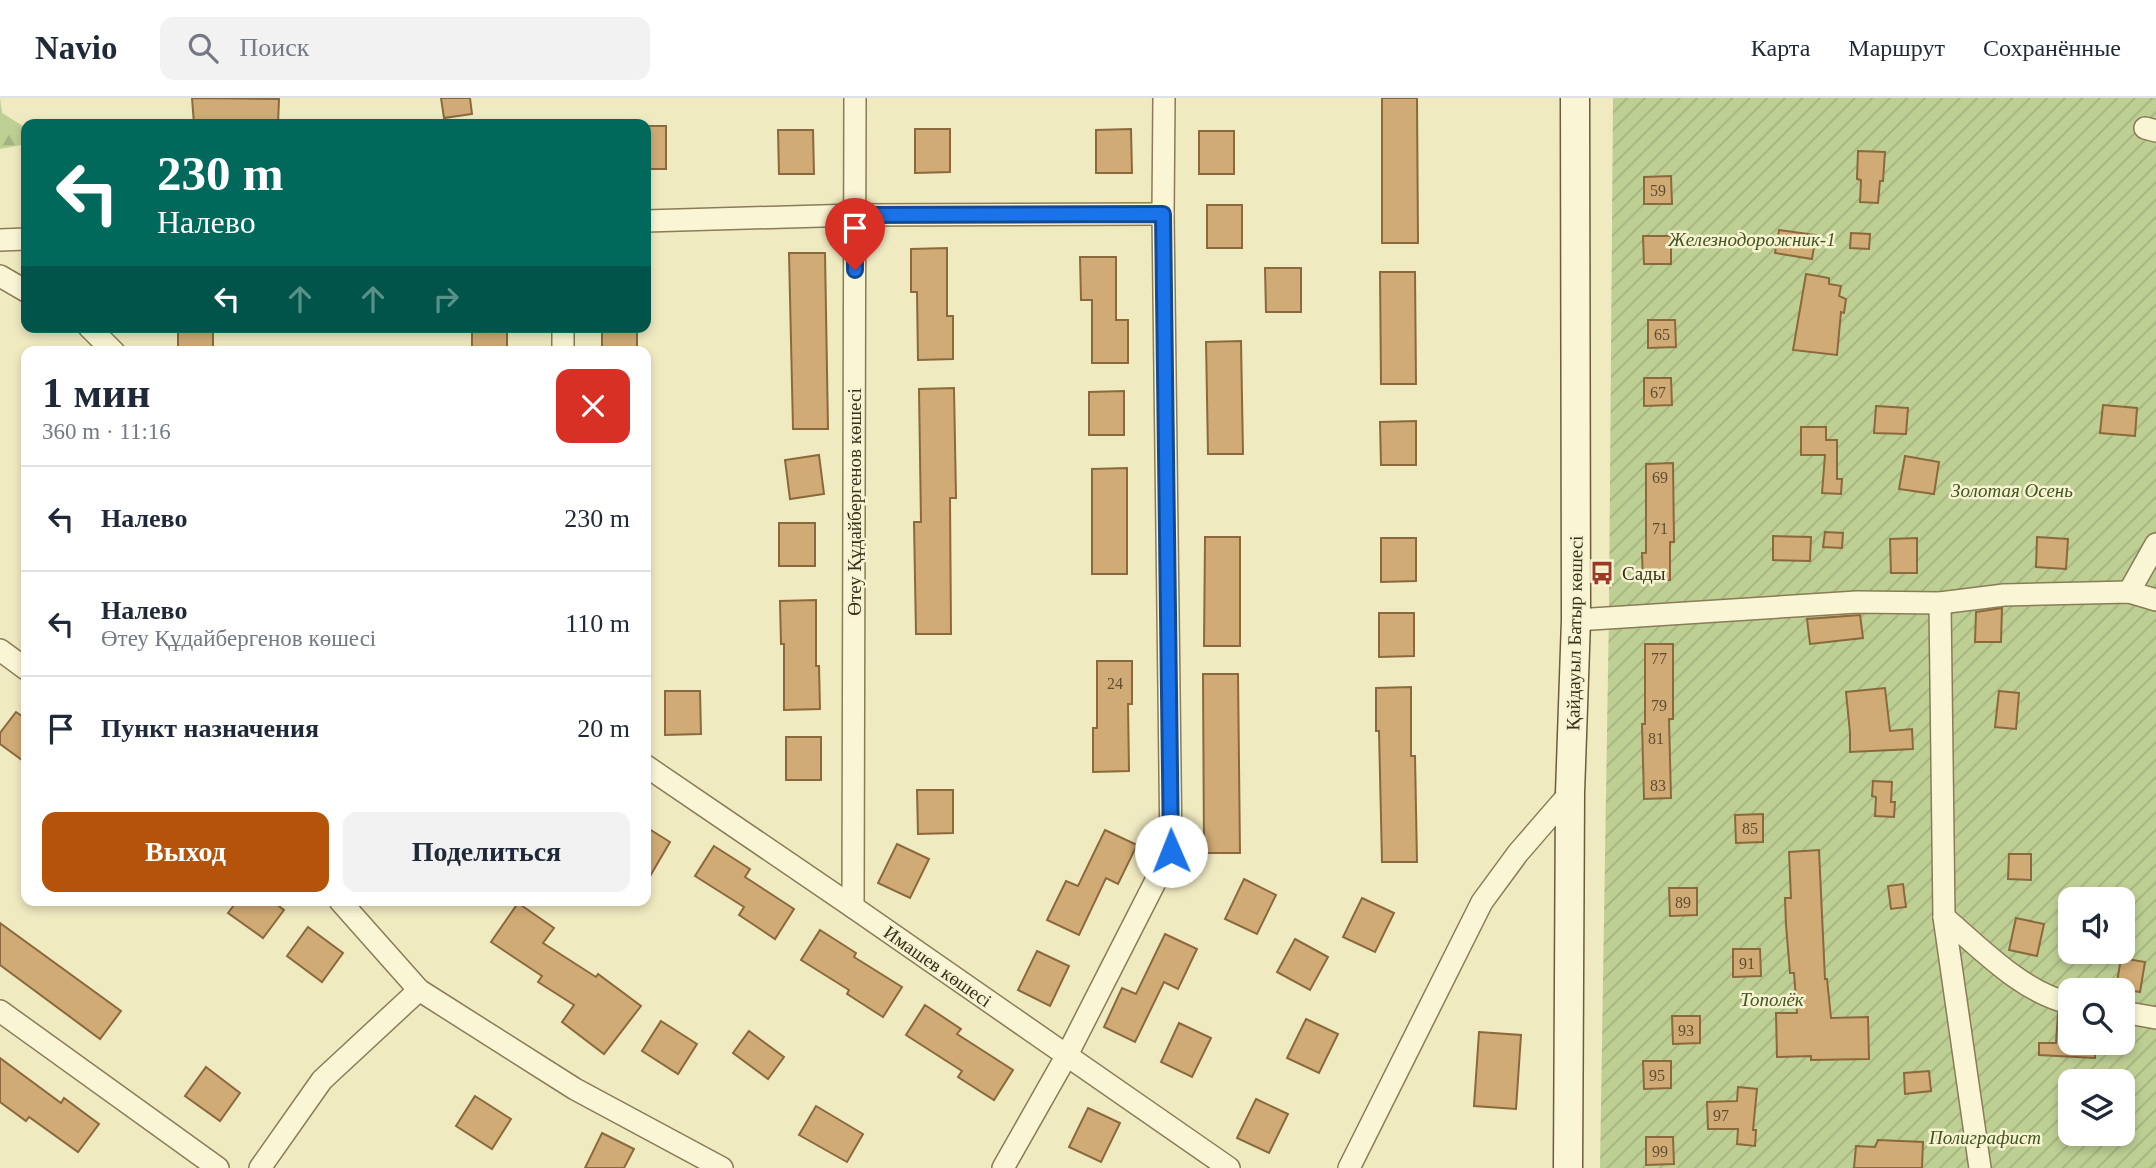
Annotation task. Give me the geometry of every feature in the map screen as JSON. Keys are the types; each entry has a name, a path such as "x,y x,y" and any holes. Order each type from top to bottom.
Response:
{"street":[{"name":"Өтеу Құдайбергенов көшесі","path":"853,906 855,98"},
{"path":"1003,1168 1067,1055 1171,851 1164,98"},
{"name":"Қайдауыл Батыр көшесі","path":"1568,1168 1570,793 1576,620 1575,98"},
{"path":"651,220 855,215 1163,214"},
{"path":"0,240 21,239"},
{"path":"0,276 21,288"},
{"path":"95,333 108,346"},
{"path":"2129,592 2156,544"},
{"path":"1576,620 1857,602 1940,603 2004,595 2129,592 2156,600"},
{"path":"1940,603 1944,917 1980,1168"},
{"path":"0,650 21,665"},
{"name":"Имашев көшесі","path":"651,769 853,906 1229,1168"},
{"path":"1349,1168 1482,902 1518,853 1570,793"},
{"path":"344,906 419,990 575,1089 722,1168"},
{"path":"1944,917 1997,962 2045,996 2058,1000"},
{"path":"260,1168 322,1080 419,990"},
{"path":"0,1011 218,1168"},
{"path":"2135,1014 2156,1018"}],"green space":[{"path":"0,98 2,113 21,125 21,145 0,149"},
{"path":"1613,98 2156,98 2156,1168 1600,1168 1609,610"}],"building":[{"path":"192,98 279,99 278,119 194,119"},
{"path":"441,98 470,98 472,114 444,118"},
{"path":"1382,98 1417,98 1418,243 1382,243"},
{"path":"651,126 666,126 666,169 651,169"},
{"path":"915,129 950,129 950,172 915,173"},
{"path":"1131,129 1132,173 1096,173 1096,130"},
{"path":"778,130 813,130 814,174 779,174"},
{"path":"1199,131 1234,131 1234,174 1199,174"},
{"path":"1858,151 1885,152 1878,203 1860,202"},
{"path":"1671,176 1672,204 1644,204 1644,177"},
{"path":"1207,205 1242,205 1242,248 1207,248"},
{"path":"1779,230 1816,235 1812,259 1775,253"},
{"path":"1851,233 1870,234 1869,249 1850,248"},
{"path":"1643,236 1671,236 1671,264 1644,264"},
{"path":"947,248 947,316 953,316 953,359 918,360 917,292 911,292 911,249"},
{"path":"789,253 825,253 828,429 793,429"},
{"path":"1080,257 1116,257 1116,320 1128,320 1128,363 1092,363 1092,300 1081,300"},
{"path":"1265,268 1301,268 1301,312 1266,312"},
{"path":"1380,272 1415,272 1416,384 1381,384"},
{"path":"1806,274 1829,278 1829,284 1841,286 1839,296 1846,299 1844,313 1841,312 1837,355 1793,350"},
{"path":"1648,320 1675,320 1676,347 1648,348"},
{"path":"178,333 213,333 213,346 178,346"},
{"path":"472,333 507,333 507,346 472,346"},
{"path":"602,333 637,333 637,346 602,346"},
{"path":"1241,341 1243,454 1208,454 1206,342"},
{"path":"1644,378 1671,378 1672,405 1644,406"},
{"path":"954,388 956,498 950,498 951,634 916,634 914,522 921,522 919,389"},
{"path":"1124,391 1124,435 1089,435 1089,392"},
{"path":"2103,405 2137,408 2135,436 2100,433"},
{"path":"1876,406 1908,408 1906,434 1874,433"},
{"path":"1416,421 1416,465 1381,465 1380,422"},
{"path":"1801,427 1826,427 1826,440 1837,440 1837,479 1842,479 1841,494 1822,493 1825,455 1801,455"},
{"path":"819,455 824,494 790,499 785,460"},
{"path":"1905,456 1939,462 1934,494 1899,489"},
{"path":"1673,463 1674,542 1670,542 1670,580 1643,581 1642,553 1646,553 1646,464"},
{"path":"1127,468 1127,574 1092,574 1092,469"},
{"path":"779,523 815,523 815,566 779,566"},
{"path":"1825,532 1843,533 1842,548 1823,547"},
{"path":"1773,536 1811,537 1810,561 1773,560"},
{"path":"1205,537 1240,537 1240,646 1204,646"},
{"path":"2037,537 2068,539 2066,569 2036,567"},
{"path":"1381,538 1416,538 1416,581 1381,582"},
{"path":"1917,538 1917,573 1891,573 1890,539"},
{"path":"816,600 816,666 819,666 820,709 784,710 784,644 781,644 780,601"},
{"path":"2002,608 2001,642 1975,642 1976,612"},
{"path":"1379,613 1414,613 1414,656 1379,657"},
{"path":"1860,615 1863,638 1810,644 1807,619"},
{"path":"1645,644 1673,644 1673,719 1669,719 1671,798 1644,799 1642,724 1645,724"},
{"path":"1097,661 1132,661 1132,704 1128,704 1129,771 1093,772 1093,728 1097,728"},
{"path":"1203,674 1238,674 1240,853 1204,853"},
{"path":"1411,687 1411,756 1415,756 1417,862 1382,862 1376,688"},
{"path":"1885,688 1890,731 1912,729 1913,749 1850,752 1846,692"},
{"path":"665,691 700,691 701,734 665,735"},
{"path":"1999,691 2019,693 2016,729 1995,727"},
{"path":"16,712 21,716 21,759 0,744 0,733"},
{"path":"786,737 821,737 821,780 786,780"},
{"path":"1873,781 1892,782 1891,802 1895,802 1894,817 1875,816"},
{"path":"917,790 953,790 953,833 918,834"},
{"path":"1763,814 1763,842 1736,843 1735,815"},
{"path":"651,830 670,842 651,874"},
{"path":"1105,830 1137,845 1118,884 1106,878 1079,935 1047,920 1066,881 1078,886"},
{"path":"897,844 929,859 910,898 878,883"},
{"path":"714,846 750,869 745,877 794,909 775,939 739,915 744,907 695,876"},
{"path":"1819,850 1825,979 1831,1018 1868,1017 1869,1059 1811,1060 1811,1056 1777,1057 1776,1013 1797,1013 1786,925 1785,898 1791,898 1789,852"},
{"path":"2009,854 2031,854 2031,880 2008,879"},
{"path":"1244,879 1276,895 1257,934 1225,919"},
{"path":"1903,884 1906,907 1891,909 1888,886"},
{"path":"1669,888 1697,888 1697,915 1670,916"},
{"path":"1362,898 1394,913 1375,952 1343,937"},
{"path":"233,906 279,906 284,910 263,938 228,913"},
{"path":"516,906 522,906 554,928 543,943 596,977 598,974 641,1006 604,1054 562,1022 574,1005 538,982 542,976 491,942"},
{"path":"2016,918 2044,924 2037,956 2009,950"},
{"path":"0,923 121,1011 100,1039 0,965"},
{"path":"308,927 343,953 322,982 287,956"},
{"path":"820,930 856,953 854,957 902,987 883,1017 847,994 849,990 801,960"},
{"path":"1165,934 1197,949 1178,989 1164,982 1135,1042 1104,1027 1122,988 1136,994"},
{"path":"1295,939 1328,957 1310,990 1277,972"},
{"path":"1733,949 1760,949 1761,976 1733,977"},
{"path":"1037,951 1069,966 1050,1006 1018,990"},
{"path":"2135,960 2145,962 2140,992 2135,991 2135,978 2118,978 2120,964 2135,964"},
{"path":"925,1005 961,1029 957,1034 1013,1070 994,1100 958,1077 962,1071 906,1035"},
{"path":"2058,1013 2058,1055 2095,1055 2095,1058 2039,1055 2039,1043 2056,1043"},
{"path":"1672,1016 1700,1016 1700,1043 1673,1044"},
{"path":"1306,1019 1338,1034 1319,1073 1287,1058"},
{"path":"661,1021 697,1044 678,1074 642,1051"},
{"path":"1179,1023 1211,1038 1192,1077 1161,1062"},
{"path":"749,1031 784,1057 768,1079 733,1053"},
{"path":"1479,1032 1521,1035 1516,1109 1474,1106"},
{"path":"0,1058 61,1103 64,1098 99,1124 78,1152 29,1117 26,1121 0,1102"},
{"path":"1643,1061 1671,1061 1671,1088 1644,1089"},
{"path":"206,1067 240,1093 220,1121 185,1096"},
{"path":"1929,1071 1931,1091 1905,1094 1904,1073"},
{"path":"1738,1087 1757,1089 1753,1130 1756,1130 1755,1146 1737,1144 1738,1129 1708,1129 1707,1102 1737,1101"},
{"path":"475,1096 511,1119 492,1149 456,1126"},
{"path":"1256,1099 1288,1114 1269,1153 1237,1138"},
{"path":"816,1106 863,1134 847,1162 799,1135"},
{"path":"1088,1108 1120,1123 1101,1162 1069,1147"},
{"path":"602,1133 634,1149 624,1168 585,1168"},
{"path":"1646,1137 1673,1137 1674,1164 1646,1165"},
{"path":"1878,1140 1923,1142 1922,1168 1854,1168 1856,1146 1875,1147"}],"place":[{"name":"Сады","path":"1602,573"}],"route":[{"path":"855,270 855,215 1163,214 1171,851"}],"park label":[{"name":"Железнодорожник-1","path":"1752,239"},
{"name":"Золотая Осень","path":"2012,490"},
{"name":"Тополёк","path":"1772,999"},
{"name":"Полиграфист","path":"1985,1137"}]}
